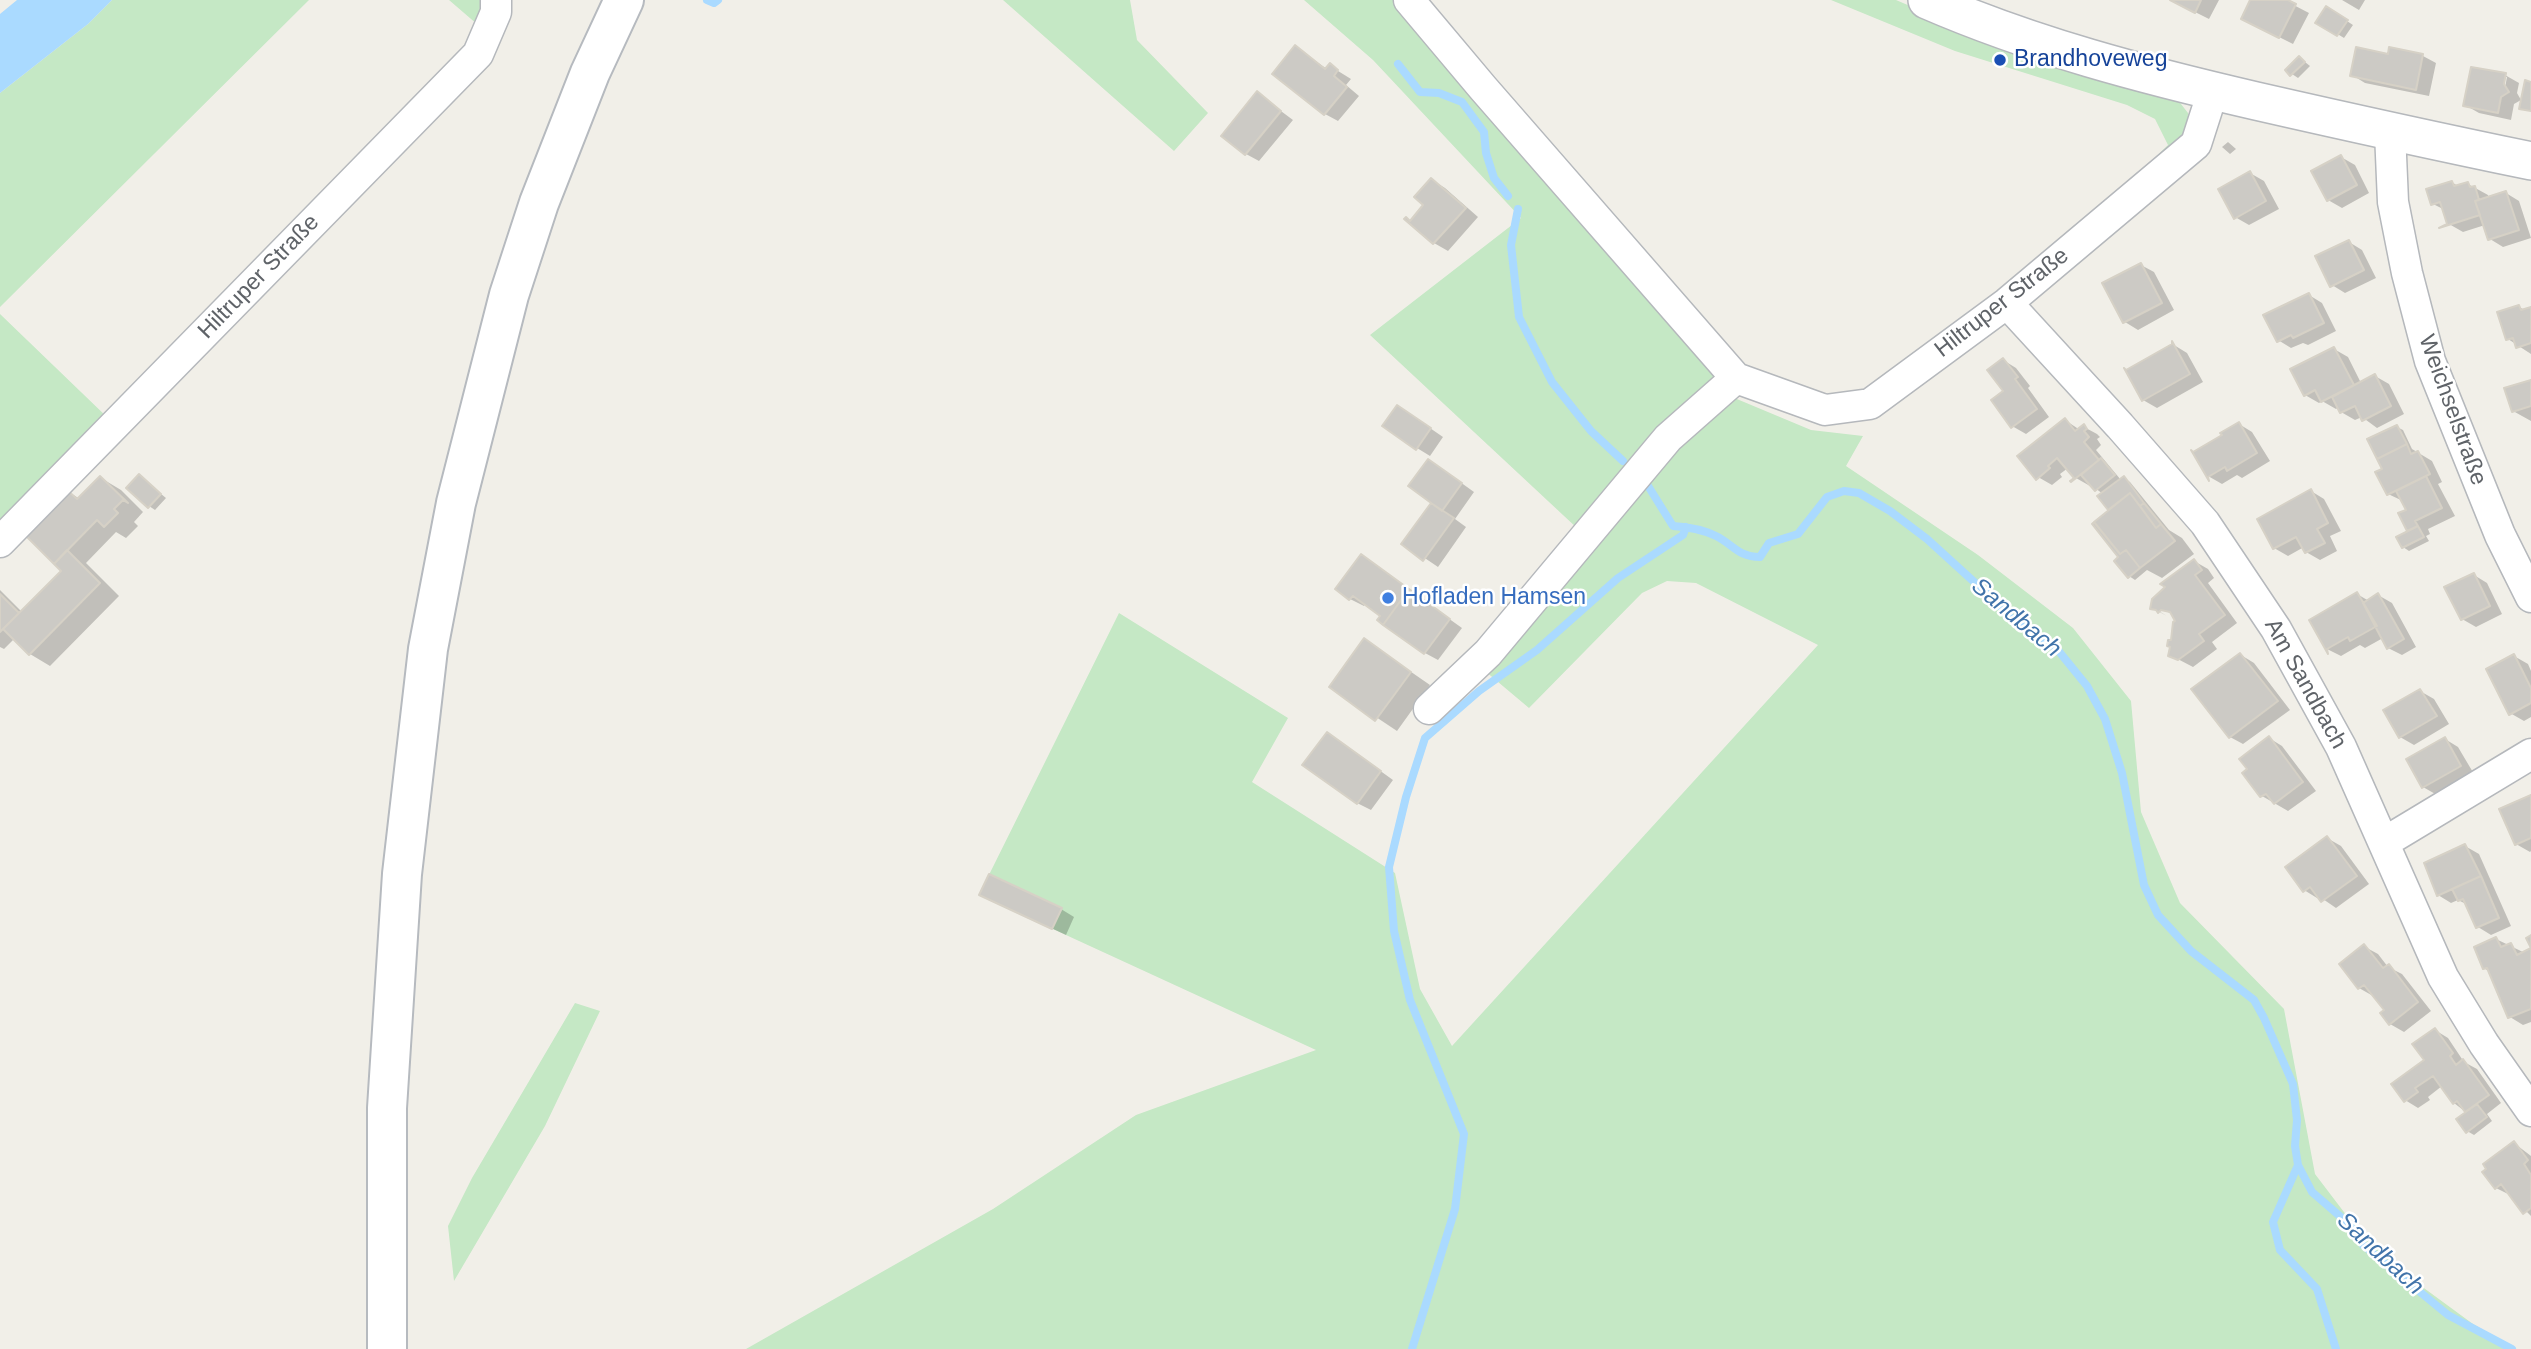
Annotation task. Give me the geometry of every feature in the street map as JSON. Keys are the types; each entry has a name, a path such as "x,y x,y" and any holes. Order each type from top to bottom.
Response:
{"main road":[{"path":"387,1349 387,1108 402,874 428,649 456,503 509,295 544,191 590,73 624,0"}],"street":[{"name":"Hiltruper Straße","path":"0,541 478,54 496,12 496,0"},
{"name":"Hiltruper Straße","path":"1409,0 1736,378 1825,410 1870,404 2007,303 2196,144 2213,91"},
{"path":"1927,0 1976,21 2093,61 2390,132 2531,161"},
{"name":"Weichselstraße","path":"2390,132 2393,202 2407,273 2430,361 2500,535 2531,597"},
{"name":"Am Sandbach","path":"2007,303 2205,523 2276,629 2341,747 2443,977 2484,1044 2531,1111"},
{"path":"1429,709 1488,653 1668,438 1736,378"},
{"path":"2385,842 2531,754"}],"green space":[{"path":"112,0 309,0 0,307 0,93 88,24"},
{"path":"449,0 488,0 478,25"},
{"path":"1003,0 1130,0 1137,40 1208,113 1174,151"},
{"path":"1304,0 1393,0 1718,373 1660,428 1732,397 1811,430 1863,436 1846,466 1978,555 2073,628 2131,701 2141,812 2180,903 2284,1009 2315,1174 2350,1220 2402,1272 2473,1324 2515,1349 746,1349 993,1209 1136,1115 1316,1050 979,895 1119,613 1288,718 1252,782 1395,873 1420,989 1452,1046 1818,645 1696,583 1667,581 1642,593 1529,708 1485,671 1578,529 1370,335 1521,218 1373,60"},
{"path":"1831,0 1896,0 1966,30 2174,95 2188,113 2187,142 2127,185 2168,145 2155,119 2127,105 1955,51"},
{"path":"0,314 109,419 0,531"},
{"path":"575,1003 600,1011 545,1126 454,1281 448,1226 472,1178"}],"water":[{"path":"17,0 112,0 88,24 0,93 0,14"}],"building":[{"path":"2170,0 2201,0 2195,13"},
{"path":"2250,0 2288,0 2296,4 2279,38 2241,19"},
{"path":"2326,6 2348,20 2337,36 2315,23"},
{"path":"1295,45 1325,69 1330,63 1338,70 1334,76 1347,87 1324,115 1272,74"},
{"path":"2356,47 2388,54 2389,47 2423,54 2416,90 2350,76"},
{"path":"2299,56 2305,62 2290,76 2285,70"},
{"path":"2471,67 2506,73 2504,84 2509,92 2501,97 2498,113 2463,106"},
{"path":"2525,80 2531,82 2531,111 2519,109"},
{"path":"1257,91 1281,111 1245,155 1221,136"},
{"path":"2341,155 2357,185 2327,201 2311,171"},
{"path":"2250,171 2266,201 2234,219 2218,189"},
{"path":"1431,178 1466,208 1433,244 1404,219 1406,217 1410,221 1423,205 1414,197"},
{"path":"2452,181 2454,186 2468,182 2470,187 2475,186 2479,200 2475,201 2480,215 2439,228 2447,224 2440,202 2431,205 2426,189"},
{"path":"2506,191 2519,230 2488,240 2475,201"},
{"path":"2349,240 2364,270 2330,287 2315,256"},
{"path":"2141,263 2162,303 2123,323 2102,283"},
{"path":"2309,293 2324,323 2293,338 2291,335 2277,342 2263,315"},
{"path":"2519,305 2521,310 2531,307 2531,343 2516,348 2513,338 2506,340 2497,312"},
{"path":"2172,341 2190,374 2142,401 2124,368 2126,370 2172,344"},
{"path":"2334,347 2354,385 2321,402 2315,390 2304,396 2290,369"},
{"path":"2003,358 2037,409 2011,428 1991,400 2003,391 1987,370"},
{"path":"2375,374 2391,406 2362,421 2355,406 2340,413 2332,397"},
{"path":"2531,380 2531,406 2512,412 2504,388"},
{"path":"1397,405 1431,428 1416,450 1382,426"},
{"path":"2065,418 2075,431 2084,424 2087,429 2084,431 2089,437 2084,442 2099,460 2071,482 2074,478 2057,458 2036,480 2017,456"},
{"path":"2239,422 2257,453 2227,471 2225,467 2208,477 2209,481 2191,450 2193,452"},
{"path":"2397,425 2407,444 2377,459 2367,439"},
{"path":"2407,444 2411,454 2418,451 2430,474 2387,495 2375,472 2382,469 2377,459"},
{"path":"2101,458 2115,475 2095,491 2081,475"},
{"path":"1428,459 1462,483 1442,511 1408,486"},
{"path":"139,474 161,494 148,508 126,488"},
{"path":"100,476 128,503 123,500 114,509 118,513 104,527 97,520 54,564 23,533 66,489 77,499"},
{"path":"2124,476 2144,503 2140,506 2130,493 2108,510 2097,496"},
{"path":"2426,476 2442,508 2415,521 2418,526 2407,531 2398,513 2406,510 2396,491"},
{"path":"2311,489 2328,523 2317,529 2325,543 2305,553 2296,537 2273,549 2257,519"},
{"path":"2130,493 2156,528 2161,524 2175,541 2140,568 2126,550 2120,554 2094,522"},
{"path":"1431,503 1454,518 1423,561 1401,544"},
{"path":"2144,503 2161,524 2156,528 2140,506"},
{"path":"2094,522 2120,554 2126,550 2140,568 2128,578 2114,561 2118,557 2092,524"},
{"path":"2418,526 2424,537 2402,548 2396,537"},
{"path":"67,550 100,583 29,655 3,629 61,571 54,564"},
{"path":"1361,554 1409,589 1383,625 1377,620 1380,616 1353,596 1349,600 1335,589"},
{"path":"2194,559 2202,570 2195,575 2225,615 2199,634 2204,641 2178,660 2168,656 2170,647 2167,646 2175,621 2170,612 2161,610 2158,613 2150,609 2152,599 2165,587 2160,584"},
{"path":"2474,573 2490,606 2461,620 2444,587"},
{"path":"1409,589 1450,619 1424,654 1383,625"},
{"path":"2357,592 2377,626 2350,641 2348,637 2327,649 2328,654 2309,620"},
{"path":"2378,593 2404,639 2387,649 2363,603"},
{"path":"0,594 19,613 0,632"},
{"path":"1364,638 1411,672 1375,721 1329,687"},
{"path":"2240,653 2278,701 2229,738 2191,689"},
{"path":"2514,654 2531,688 2531,703 2509,715 2486,669"},
{"path":"2420,689 2437,716 2399,738 2383,710"},
{"path":"1327,732 1381,771 1357,804 1302,765"},
{"path":"2269,736 2303,782 2274,804 2266,794 2260,797 2242,773 2247,769 2239,759"},
{"path":"2445,737 2461,766 2422,788 2406,759"},
{"path":"2531,795 2531,838 2515,845 2499,809"},
{"path":"2327,836 2357,876 2321,902 2310,887 2303,892 2285,867"},
{"path":"2465,844 2481,876 2437,896 2424,863"},
{"path":"989,874 1062,908 1052,929 979,895"},
{"path":"2481,876 2499,918 2476,928 2463,899 2458,901 2452,889"},
{"path":"2531,935 2531,948 2526,938"},
{"path":"2496,937 2501,947 2511,943 2517,955 2531,948 2531,1009 2508,1018 2487,968 2483,969 2474,947"},
{"path":"2364,944 2383,968 2389,964 2418,1002 2389,1025 2380,1013 2384,1010 2364,985 2358,989 2339,964"},
{"path":"2435,1028 2453,1053 2450,1056 2456,1065 2463,1059 2489,1095 2465,1112 2457,1101 2453,1104 2433,1076 2415,1088 2418,1092 2404,1102 2391,1084 2424,1060 2412,1044"},
{"path":"2477,1104 2487,1117 2466,1133 2456,1119"},
{"path":"2514,1141 2528,1160 2524,1164 2531,1175 2531,1208 2523,1214 2501,1184 2495,1189 2482,1172 2486,1169 2483,1164"}],"waterway":[{"name":"Sandbach","path":"707,0 714,3 718,0"},
{"name":"Sandbach","path":"1398,64 1420,92 1439,93 1462,102 1484,132 1486,153 1494,178 1508,196"},
{"name":"Sandbach","path":"1518,209 1511,245 1519,317 1552,382 1591,431 1623,461"},
{"name":"Sandbach","path":"1645,481 1673,526 1705,532 1722,539 1741,553 1760,557 1769,543 1798,534 1827,497 1844,491 1859,493 1890,511 1927,539 2012,619 2057,649 2087,686 2105,719 2122,773 2144,885 2158,915 2191,951 2254,1000 2264,1018 2293,1084 2298,1165 2312,1192 2349,1224 2363,1245 2448,1315 2512,1349"},
{"path":"1412,1349 1455,1209 1464,1134 1410,1000 1394,931 1389,867 1406,797 1425,738 1479,691 1537,650 1618,578 1683,535 1686,527"},
{"name":"Sandbach","path":"2298,1165 2273,1222 2280,1250 2317,1289 2336,1349"}],"place":[{"name":"Brandhoveweg","path":"2000,60"},
{"name":"Hofladen Hamsen","path":"1388,598"}]}
